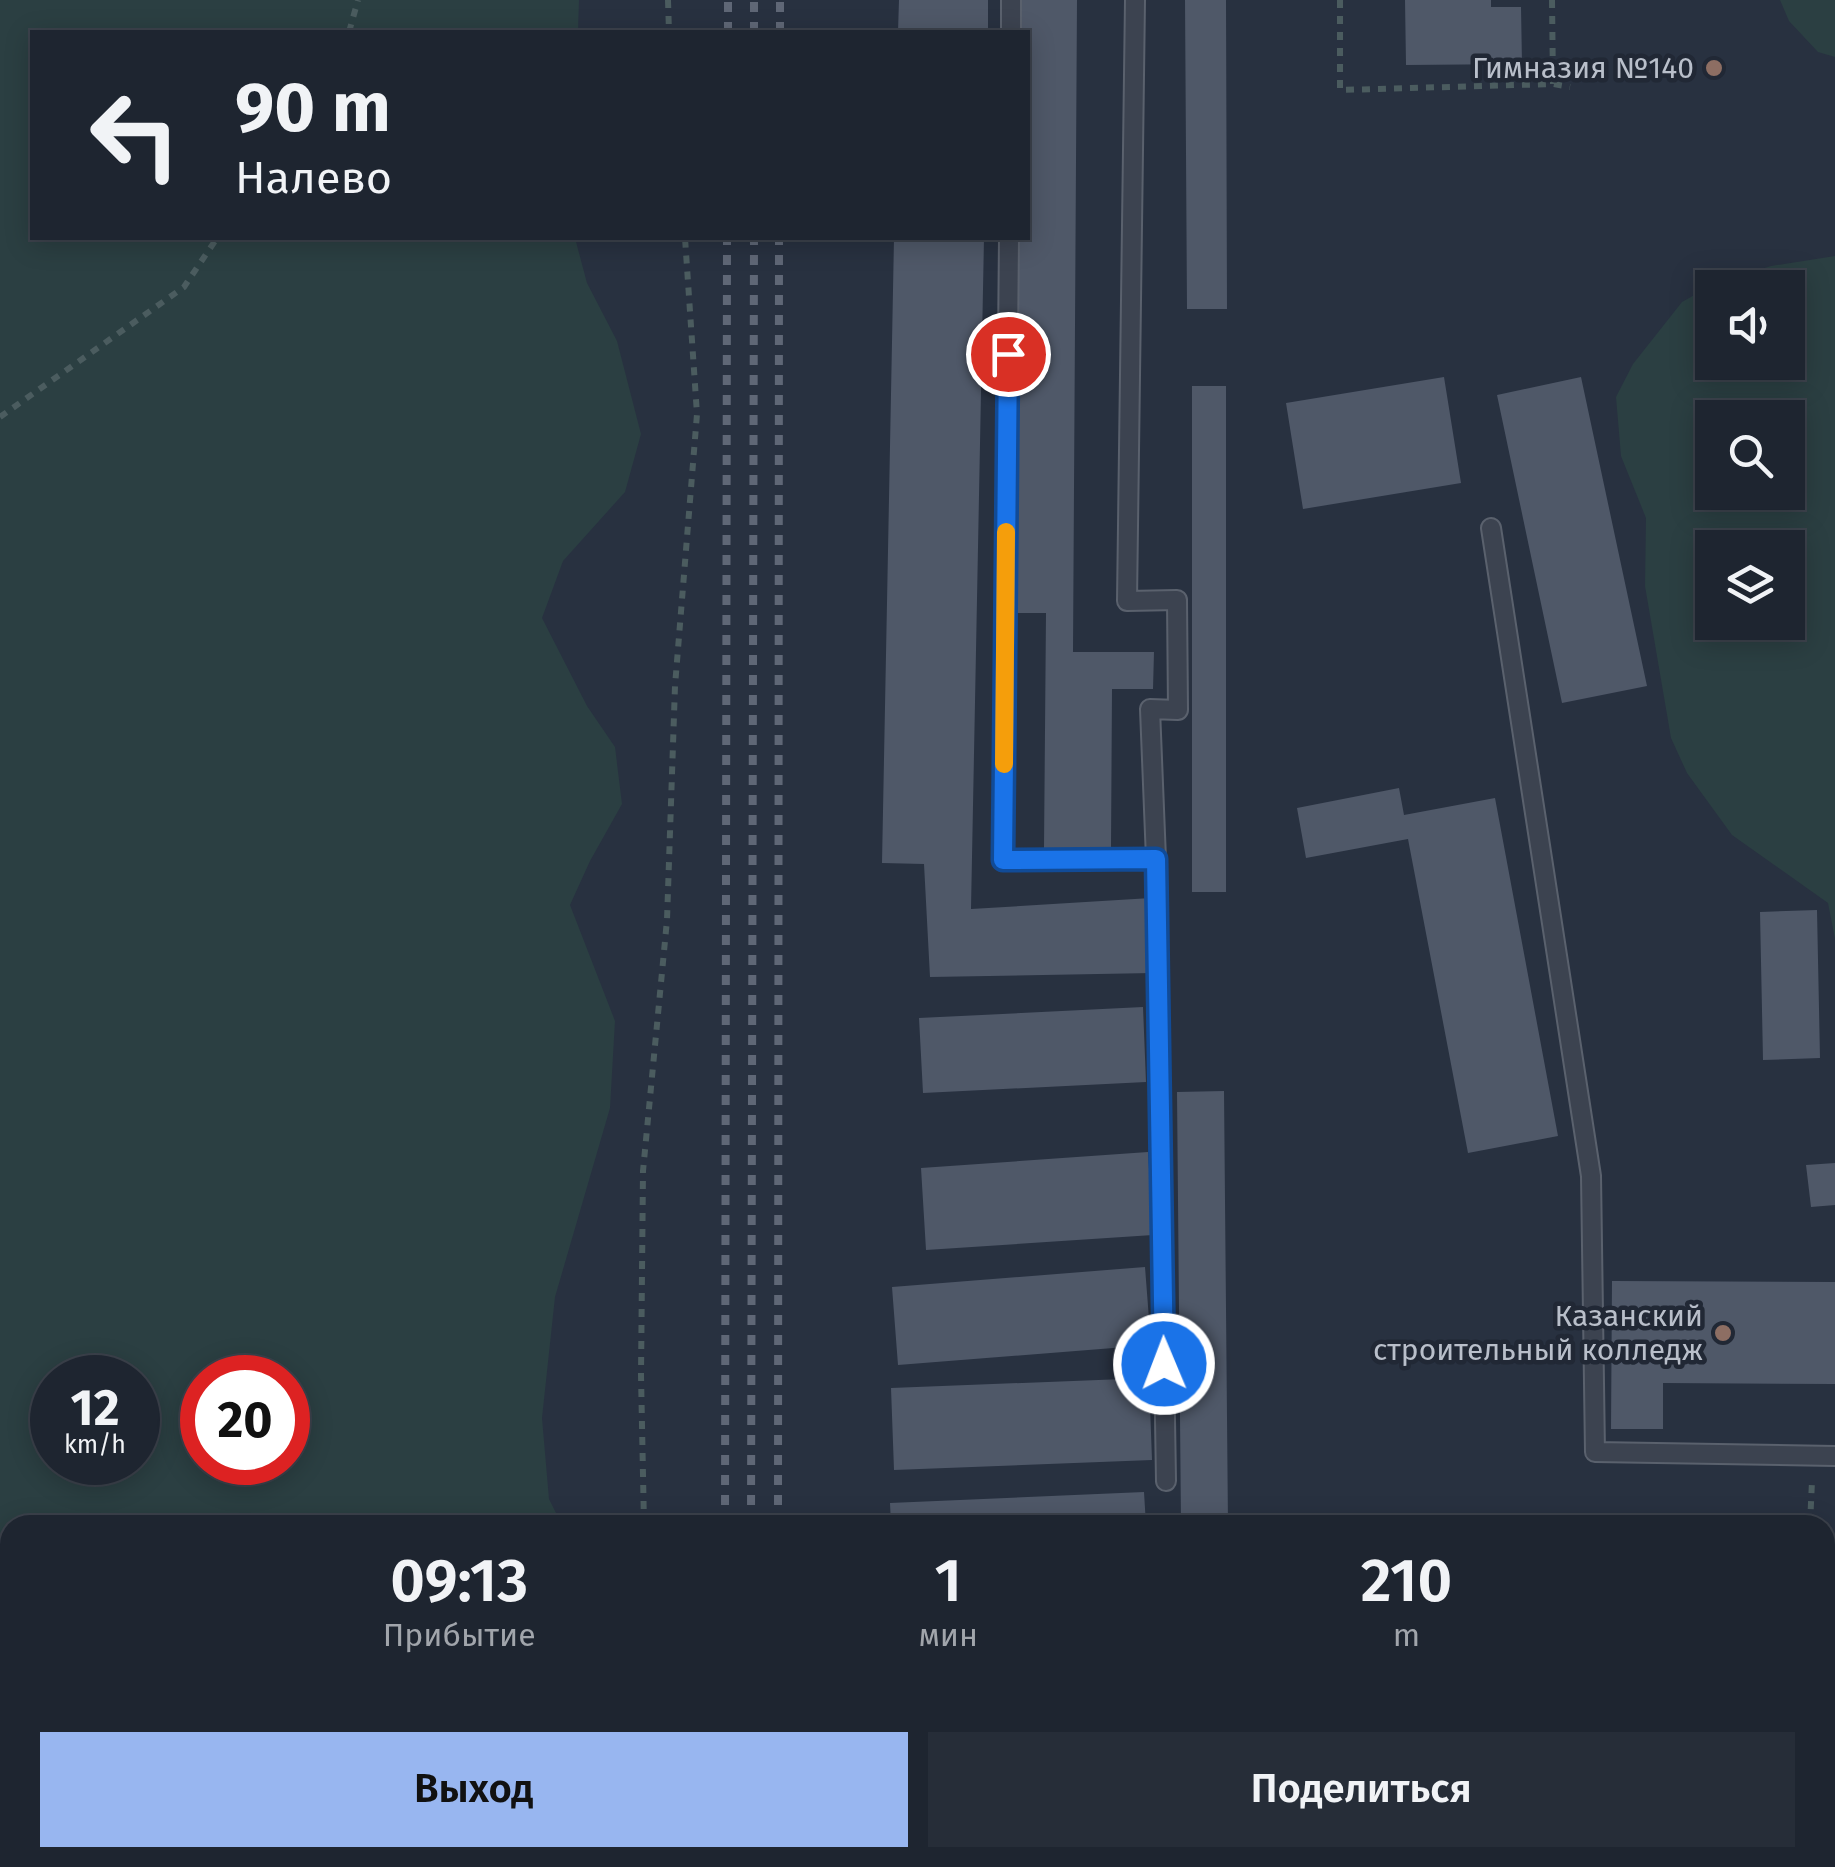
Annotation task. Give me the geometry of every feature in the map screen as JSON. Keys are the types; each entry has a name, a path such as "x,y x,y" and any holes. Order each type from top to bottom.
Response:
{"lane":[{"path":"1010,30 1011,0"},
{"path":"1135,0 1127,601 1177,600 1178,710 1150,709 1166,1481"},
{"path":"1009,240 1003,860 1156,859"},
{"path":"1491,528 1592,1176 1594,1452 1835,1456"}],"path":[{"path":"350,30 358,0"},
{"path":"668,0 669,30"},
{"path":"1340,0 1340,90 1553,84 1570,87"},
{"path":"1552,0 1553,84"},
{"path":"0,417 184,287 216,240"},
{"path":"644,1515 643,1171 667,920 675,686 697,414 685,240"},
{"path":"1811,1515 1814,1455"}],"green space":[{"path":"0,0 579,0 578,30 30,30 30,240 576,240 587,283 617,341 641,434 625,492 563,561 542,618 587,706 615,747 622,804 570,905 615,1021 610,1108 555,1297 542,1418 549,1499 557,1515 0,1515"},
{"path":"1780,0 1835,0 1835,57 1818,52 1789,21"},
{"path":"1835,256 1835,939 1828,903 1732,835 1687,773 1671,738 1645,586 1646,518 1621,456 1616,397 1633,364 1682,302 1695,295 1695,380 1805,380 1805,270 1758,270"}],"building":[{"path":"899,0 988,0 988,30 898,30"},
{"path":"1021,0 1077,0 1073,652 1154,652 1153,689 1112,689 1111,848 1044,848 1046,613 1017,613 1019,240 1030,240 1030,30 1021,30"},
{"path":"1185,0 1226,0 1227,309 1187,309"},
{"path":"1405,0 1491,0 1491,7 1521,7 1522,64 1406,65"},
{"path":"894,240 984,240 971,909 1151,898 1153,973 930,977 924,864 882,863"},
{"path":"1444,377 1461,483 1303,509 1286,403"},
{"path":"1581,377 1647,686 1562,703 1497,395"},
{"path":"1192,386 1226,386 1226,892 1192,892"},
{"path":"1399,788 1404,815 1495,798 1558,1136 1468,1153 1408,839 1306,858 1297,808"},
{"path":"1817,910 1820,1058 1763,1060 1760,912"},
{"path":"1143,1007 1146,1082 923,1093 919,1018"},
{"path":"1224,1091 1228,1515 1181,1515 1177,1092"},
{"path":"1148,1152 1153,1235 926,1250 921,1168"},
{"path":"1835,1163 1835,1205 1811,1207 1806,1165"},
{"path":"1145,1267 1151,1345 898,1365 892,1287"},
{"name":"Казанский строительный колледж","path":"1612,1281 1835,1282 1835,1384 1663,1383 1663,1429 1611,1429"},
{"path":"1149,1378 1152,1460 894,1470 891,1388"},
{"path":"1144,1492 1145,1515 891,1515 890,1503"}],"railway":[{"path":"728,0 728,30"},
{"path":"754,0 754,30"},
{"path":"780,0 780,30"},
{"path":"725,1515 727,240"},
{"path":"751,1515 754,240"},
{"path":"778,1515 779,240"}],"slow traffic":[{"path":"1004,764 1006,532"}],"place":[{"name":"Гимназия №140","path":"1714,68"},
{"name":"Казанский строительный колледж","path":"1723,1333"}],"route":[{"path":"1008,354 1003,860 1156,859 1164,1364"}]}
